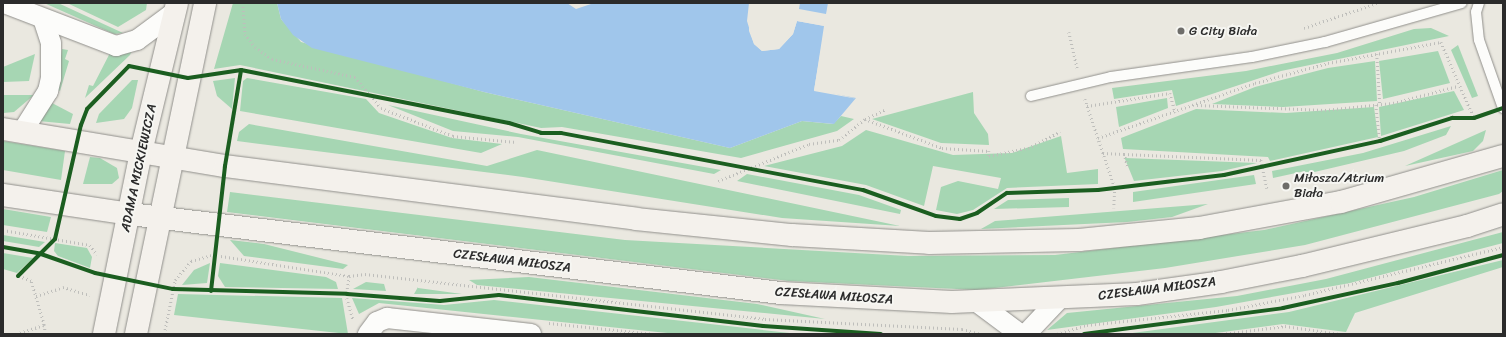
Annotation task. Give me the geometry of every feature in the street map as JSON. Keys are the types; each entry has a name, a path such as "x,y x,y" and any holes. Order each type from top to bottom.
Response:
{"main road":[{"path":"136,334 171,157 205,3"},
{"name":"ADAMA MICKIEWICZA","path":"104,334 130,214 141,152 176,8"},
{"path":"12,131 171,157 636,219 792,235 936,243 1079,240 1199,228 1341,202 1503,156"},
{"name":"CZESŁAWA MIŁOSZA","path":"3,195 130,214 781,293 977,302 1137,294 1294,268 1466,226 1503,214"}],"street":[{"path":"4,3 116,46 137,40 176,8"},
{"path":"12,131 48,91 51,78 51,43 43,19"},
{"path":"1026,334 1059,299"},
{"path":"977,302 1020,334"},
{"path":"368,334 377,322 387,318 531,334"}],"lane":[{"path":"1031,96 1111,77 1252,57 1325,42 1462,3"},
{"path":"1479,3 1476,12 1479,40 1503,108"}],"path":[{"path":"243,3 245,34 255,47 272,59 356,77 381,108 453,136 517,142"},
{"path":"1299,32 1310,23 1378,3"},
{"path":"1098,138 1196,105 1255,83 1377,54 1441,42 1458,86 1474,118 1467,118"},
{"path":"1377,54 1380,104"},
{"path":"1196,105 1272,110 1380,104 1458,86"},
{"path":"362,93 377,96"},
{"path":"1087,106 1170,93 1175,112"},
{"path":"1376,104 1380,141"},
{"path":"718,181 745,167 809,144 839,140 865,119 886,109"},
{"path":"1089,111 1115,188 1114,208"},
{"path":"865,119 942,148 989,151 989,156 1028,148 1060,132"},
{"path":"1372,143 1387,139"},
{"path":"1103,153 1261,160 1264,167 1267,188"},
{"path":"1124,154 1127,166"},
{"path":"739,166 760,170"},
{"path":"1257,169 1272,166"},
{"path":"1109,189 1121,187"},
{"path":"3,230 90,245 98,256 96,264"},
{"path":"51,243 55,239"},
{"path":"1057,334 1078,329 1228,310 1305,295 1503,247"},
{"path":"164,334 175,280 192,261 212,255"},
{"path":"221,256 349,276 365,274 765,319 982,334"},
{"path":"18,276 23,272"},
{"path":"18,276 31,280 46,334"},
{"path":"347,289 349,276"},
{"path":"146,283 173,289 181,289"},
{"path":"36,296 63,287 90,295"},
{"path":"339,294 355,294"},
{"path":"492,295 763,326"},
{"path":"1212,319 1242,314"},
{"path":"16,334 44,325"},
{"path":"1222,334 1285,326 1339,334"}],"green space":[{"path":"44,3 58,3 123,33 114,34"},
{"path":"67,3 147,3 146,10 118,27"},
{"path":"233,3 277,3 281,19 301,42 484,92 730,148 802,121 833,124 841,116 854,119 837,131 741,158 562,127 541,128 240,65 214,69"},
{"path":"1431,28 1449,36 1281,71 1176,106 1172,90 1114,99 1112,88 1246,71 1337,53 1414,29"},
{"path":"1458,45 1478,96 1472,98 1451,50"},
{"path":"133,48 130,55 85,98 89,85 93,86 111,51"},
{"path":"62,49 68,50 65,59 69,61 60,91 57,89"},
{"path":"1438,51 1450,83 1383,99 1379,61"},
{"path":"35,54 29,81 3,82 3,67"},
{"path":"1375,61 1377,101 1283,107 1212,104 1255,87 1328,68"},
{"path":"235,78 232,109 217,96 213,81"},
{"path":"247,78 366,99 379,113 452,138 502,144 481,153 240,111 243,81"},
{"path":"132,80 138,80 132,108 124,119 96,123 99,114"},
{"path":"1454,91 1464,110 1381,136 1379,107"},
{"path":"973,92 974,113 988,134 989,145 941,143 872,119"},
{"path":"3,95 34,95 14,112 3,113"},
{"path":"1167,98 1168,108 1119,127 1116,107"},
{"path":"52,103 73,114 70,124 38,121"},
{"path":"388,105 521,134 721,170 714,174 518,137 453,131"},
{"path":"1374,107 1378,137 1270,161 1268,157 1123,149 1121,138 1196,109 1286,113"},
{"path":"249,124 487,166 537,150 900,226 782,218 523,177 237,141 239,132"},
{"path":"1451,126 1446,135 1404,151 1306,174 1305,171 1273,178 1272,171 1363,153"},
{"path":"866,130 953,155 1012,153 1061,136 1067,173 1098,169 1098,184 1007,188 973,210 957,214 936,210 941,187 958,181 998,189 1001,178 933,166 924,206 866,185 764,166 842,146"},
{"path":"1486,130 1483,141 1473,151 1405,166"},
{"path":"3,141 65,151 61,180 3,170"},
{"path":"90,157 100,158 117,168 119,178 112,184 83,184"},
{"path":"1125,159 1257,163 1222,171 1134,181"},
{"path":"1503,170 1503,191 1499,194 1305,245 1165,268 978,290 789,281 227,212 230,192 625,240 908,256 1055,255 1264,230 1414,197"},
{"path":"747,174 859,195 901,210 900,214 737,181"},
{"path":"1254,175 1256,184 1133,202 1133,192"},
{"path":"1069,198 1069,207 994,209 1008,200"},
{"path":"1208,204 1172,217 1127,222 981,229 995,221"},
{"path":"3,209 51,217 47,232 3,225"},
{"path":"1503,232 1503,243 1350,283 1216,307 1047,330 1067,313 1237,296 1326,279"},
{"path":"3,235 45,242 39,247 3,241"},
{"path":"230,240 264,244 348,265 343,269 244,256"},
{"path":"55,243 87,248 92,257 90,268 58,256 54,251"},
{"path":"3,253 33,258 17,273 3,269"},
{"path":"1503,260 1503,267 1355,313 1346,332 1283,324 1208,334 1125,334 1289,312"},
{"path":"210,263 207,283 182,285 194,270"},
{"path":"220,263 326,277 336,282 338,289 225,287 218,276"},
{"path":"529,277 757,304 825,319 477,285 469,280"},
{"path":"366,282 384,284 386,291 353,289"},
{"path":"418,288 462,294 414,294"},
{"path":"178,294 342,298 348,334 174,315"},
{"path":"352,298 444,305 494,300 799,334 677,334 379,303 359,314"}],"water":[{"path":"277,3 567,3 576,9 594,3 749,3 747,21 754,44 762,51 779,49 793,34 797,21 825,26 814,90 856,98 834,124 802,121 730,148 484,92 312,48 293,35 281,19"},
{"path":"800,3 828,3 826,14 799,9"}],"pier":[{"path":"749,3 751,31 758,45 766,49 780,46 796,20 826,25 816,89 858,99 814,91 824,26 797,21 793,34 779,49 762,51 754,44 749,31"}],"cycle path":[{"path":"18,276 55,239 81,125 87,109 129,66 188,78 241,70 509,123 541,133 561,133 863,190 936,216 960,219 977,213 1007,193 1098,190 1224,175 1380,141 1452,118 1474,118 1503,108"},
{"path":"211,291 225,166 241,70"},
{"path":"3,247 41,254 95,273 173,289 347,294 440,301 499,295 763,326 881,334"},
{"path":"1084,334 1283,308 1398,283 1503,255"}],"place":[{"name":"G City Biała","path":"1181,31"},
{"name":"Miłosza/Atrium Biała","path":"1286,186"}]}
